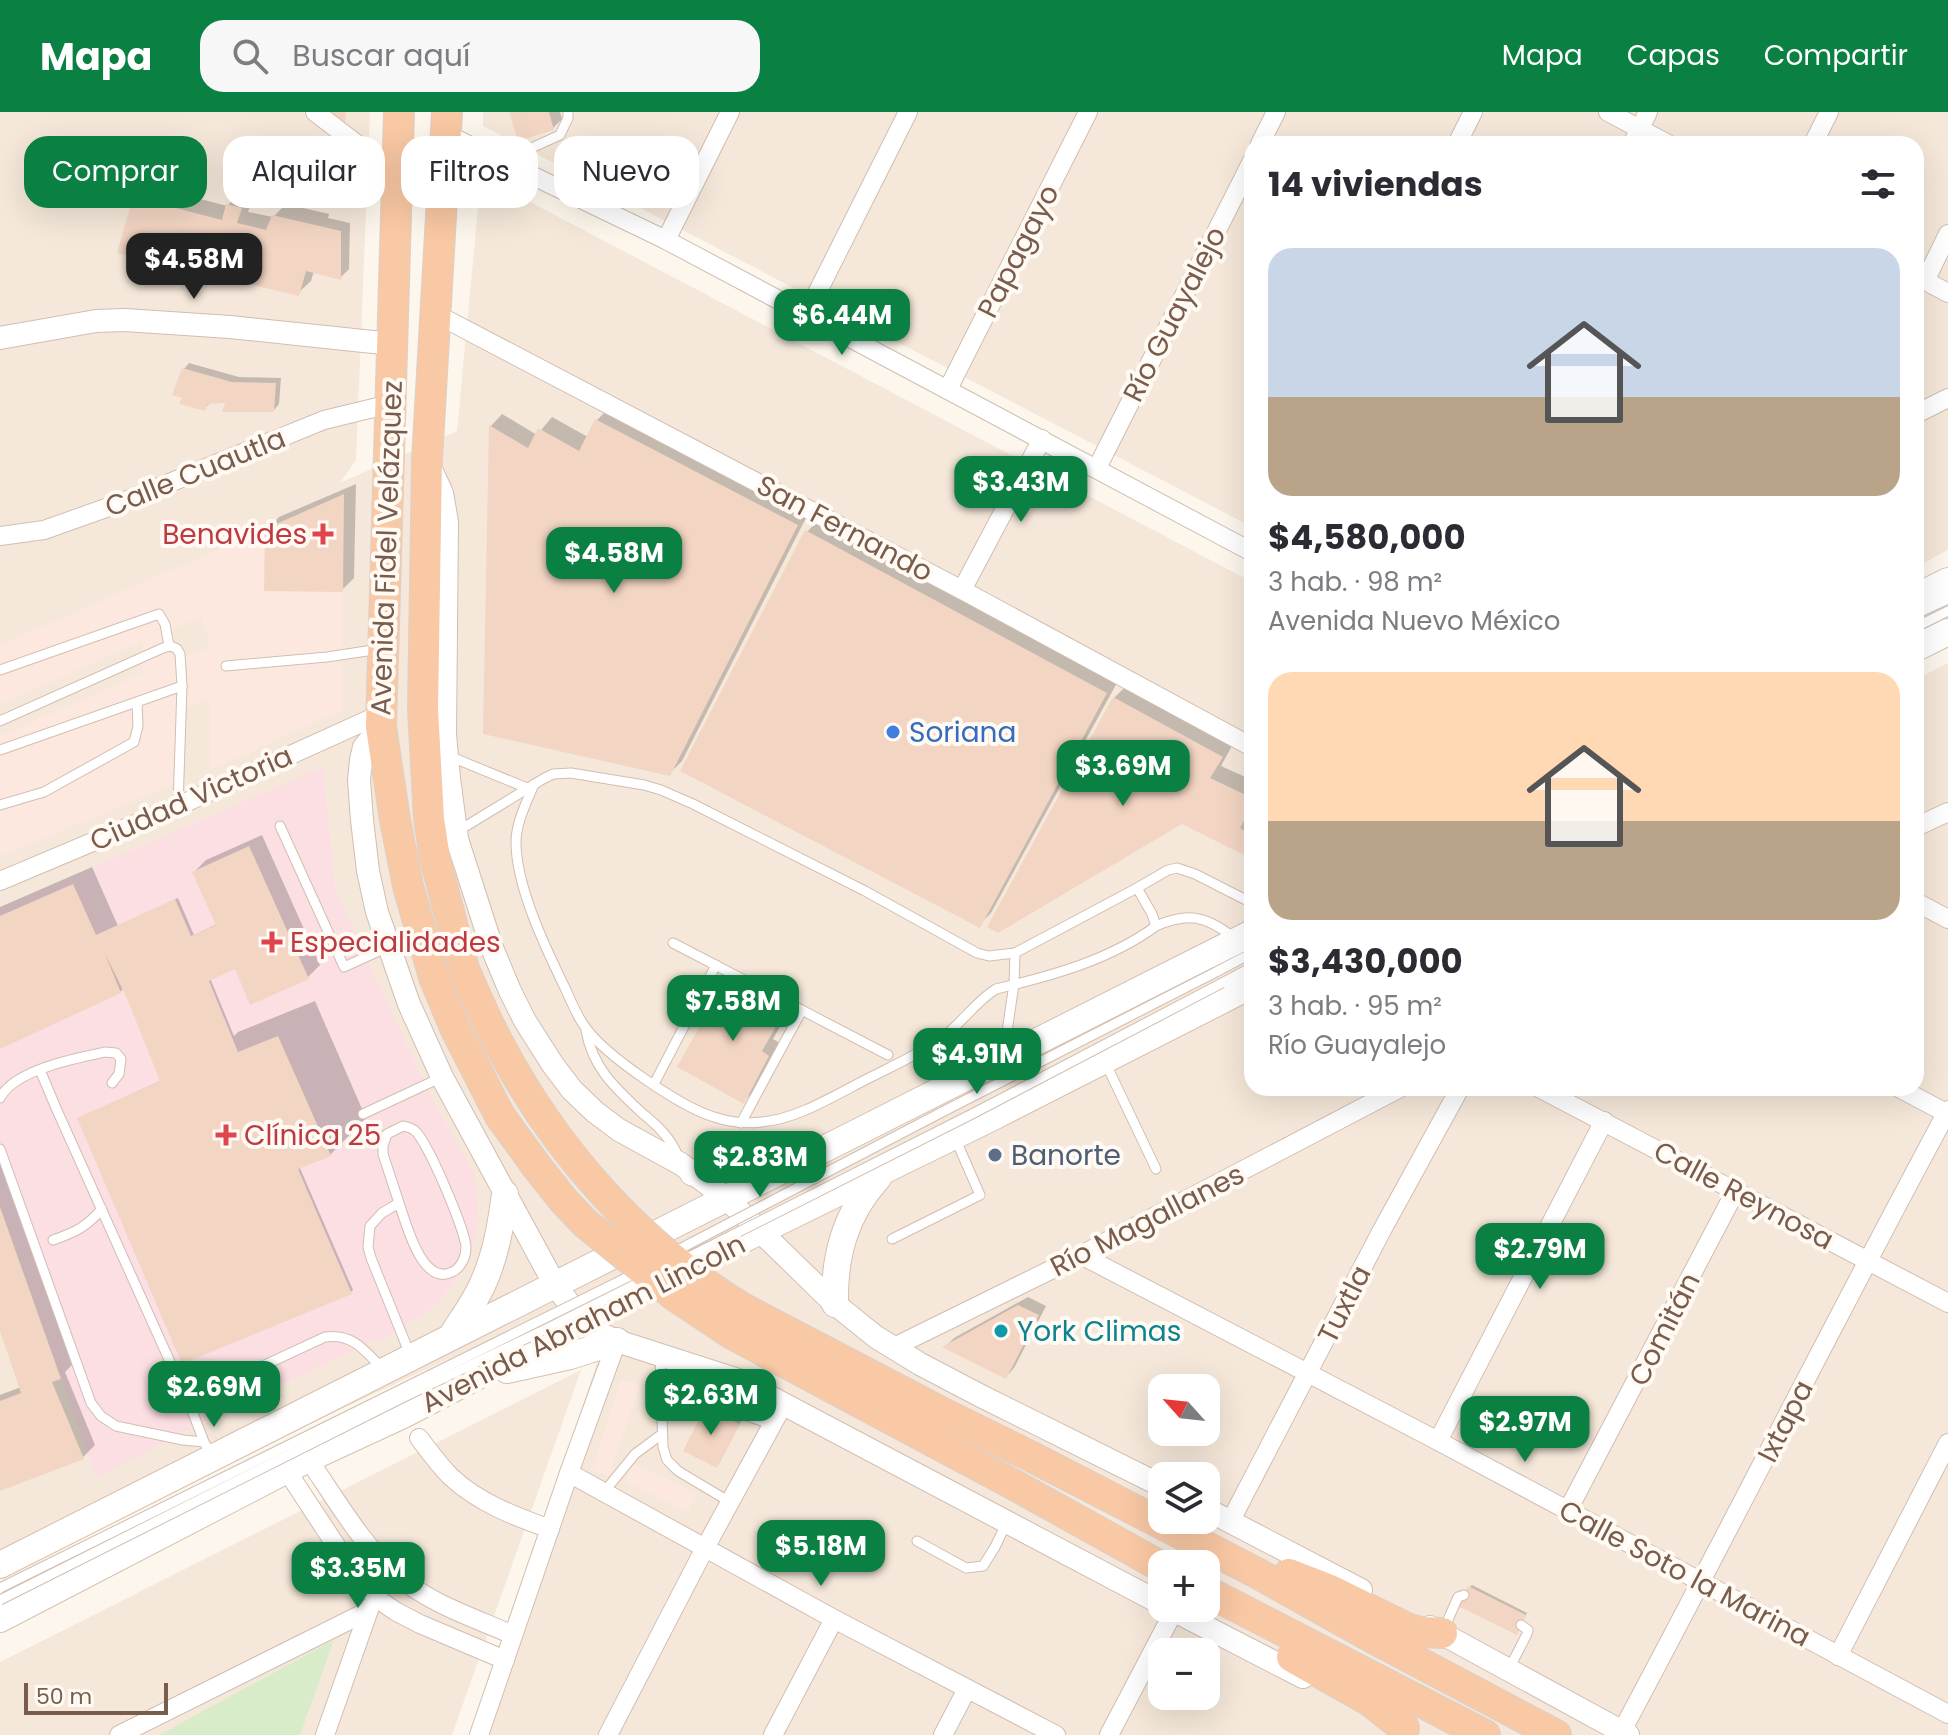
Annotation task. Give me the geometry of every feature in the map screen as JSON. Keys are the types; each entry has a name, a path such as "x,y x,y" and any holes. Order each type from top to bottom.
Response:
{"highway":[{"name":"Avenida Fidel Velázquez","path":"399,112 381,720 408,886 434,977 455,1028 500,1116 564,1201 596,1232 675,1296 732,1334 1148,1559"},
{"name":"Avenida Fidel Velázquez","path":"446,123 427,460 423,666 429,819 435,859 464,969 517,1076 558,1136 622,1212 663,1252 716,1292 937,1410 1255,1572 1556,1735"},
{"path":"1255,1572 1294,1574 1409,1629 1442,1633"},
{"path":"1220,1598 1485,1735"},
{"path":"1220,1616 1370,1701 1411,1732"}],"main road":[{"path":"1924,593 1948,581"},
{"path":"1924,644 1948,632"},
{"path":"0,1565 209,1450 412,1358 994,1064 1244,943"},
{"name":"Avenida Abraham Lincoln","path":"0,1619 298,1465 403,1415 581,1319 993,1117 1244,989"},
{"path":"993,1117 983,1106 977,1090 994,1064"},
{"path":"932,1095 956,1109 954,1136"},
{"path":"687,1169 807,1159"},
{"path":"835,1304 835,1277 846,1229 865,1193 887,1168"},
{"path":"451,1337 483,1285 497,1243 505,1194"},
{"path":"476,1377 570,1356 617,1341"}],"street":[{"path":"315,112 397,175"},
{"path":"666,240 730,112"},
{"path":"806,315 908,112"},
{"name":"Papagayo","path":"948,389 1088,112"},
{"path":"1264,136 1276,112"},
{"path":"1461,136 1473,112"},
{"path":"1608,112 1640,128"},
{"path":"1817,136 1829,112"},
{"path":"446,123 465,136"},
{"name":"Río Guayalejo","path":"1097,468 1244,177"},
{"path":"538,178 666,240 1244,548"},
{"path":"1924,272 1948,234"},
{"path":"1924,280 1948,293"},
{"name":"San Fernando","path":"436,314 962,590 1244,743"},
{"path":"0,338 96,321 125,320 230,327 392,344"},
{"path":"1924,410 1948,398"},
{"name":"Calle Cuautla","path":"0,536 44,530 120,503 324,420 390,404"},
{"path":"962,590 1042,439"},
{"path":"427,460 442,493 447,522 444,694 456,832 492,948 525,1021 553,1065 572,1090 595,1112 619,1130 687,1169 726,1198 835,1304 892,1348 1148,1479"},
{"path":"381,720 364,747 359,780 368,871 388,947 409,1004 442,1077 555,1285 581,1319 599,1333 617,1341 738,1380 1148,1597"},
{"name":"Ciudad Victoria","path":"0,881 381,720"},
{"path":"1924,823 1948,812"},
{"path":"1924,906 1948,919"},
{"name":"Río Magallanes","path":"892,1348 1081,1255 1385,1096"},
{"name":"Tuxtla","path":"1230,1522 1456,1096"},
{"name":"Calle Reynosa","path":"1555,1096 1948,1303"},
{"path":"1915,1096 1947,1112"},
{"name":"Ixtapa","path":"1625,1733 1867,1260 1947,1112"},
{"path":"1438,1441 1604,1121"},
{"name":"Comitán","path":"1568,1510 1736,1190"},
{"name":"Calle Soto la Marina","path":"1081,1255 1438,1441 1948,1714"},
{"path":"479,1735 617,1341"},
{"path":"608,1735 784,1403"},
{"path":"419,1438 449,1475 464,1488 499,1509 550,1529"},
{"path":"1838,1656 1948,1443"},
{"path":"298,1465 398,1577 434,1599 513,1635"},
{"path":"298,1465 340,1552 371,1604 325,1735"},
{"path":"569,1473 834,1619 1056,1735"},
{"path":"1220,1517 1625,1733"},
{"path":"340,1552 364,1538"},
{"path":"420,1624 434,1599"},
{"path":"119,1735 371,1604 395,1611 505,1660"},
{"path":"773,1735 834,1619"},
{"path":"1109,1735 1162,1622"},
{"path":"1196,1622 1411,1732"},
{"path":"943,1735 967,1689"}],"lane":[{"path":"538,145 560,135 568,112"},
{"path":"1924,610 1948,599"},
{"path":"1924,623 1948,611"},
{"path":"0,670 159,614 165,624 169,646"},
{"path":"0,721 169,646 174,648 180,654 182,686 178,806"},
{"path":"226,666 327,657 384,648"},
{"path":"0,750 182,686"},
{"path":"0,805 44,792 134,742 138,726 137,702"},
{"path":"447,755 530,786"},
{"path":"456,832 553,774 571,773 644,785 693,804 865,891 977,953 989,956 1015,953 1168,870 1177,868 1195,874 1244,899"},
{"path":"530,786 516,839 519,869 550,957 586,1029 589,1046 602,1071 664,1134 687,1169"},
{"path":"280,826 344,967 388,947"},
{"path":"1137,888 1156,926"},
{"path":"586,1029 615,1056 698,1111 741,1123 765,1122 787,1117 909,1058 941,1039 996,989 1064,971 1123,946 1156,926 1180,918 1203,918 1244,940"},
{"path":"673,943 888,1055"},
{"path":"660,1260 1216,972 1244,945"},
{"path":"994,1064 1014,984 1015,953"},
{"path":"654,1084 716,965"},
{"path":"0,1600 749,1227 1244,971"},
{"path":"741,1123 802,1010"},
{"path":"0,1098 15,1081 40,1070 98,1054 116,1053 121,1059 112,1083"},
{"path":"1104,1060 1156,1169"},
{"path":"40,1070 209,1450"},
{"path":"363,1114 442,1077"},
{"path":"403,1126 412,1128 418,1134 456,1213 466,1244 465,1257 457,1269 443,1275 431,1271 418,1253 399,1203 383,1146 387,1134 403,1126"},
{"path":"892,1239 980,1195 954,1136"},
{"path":"0,1149 91,1403 101,1416 116,1426 183,1440 209,1450"},
{"path":"399,1203 382,1213 370,1226 368,1247 412,1358"},
{"path":"53,1240 88,1225 102,1209"},
{"path":"0,1588 648,1266"},
{"path":"213,1389 335,1335 352,1340 385,1371"},
{"path":"660,1356 662,1434 667,1460 678,1471 730,1502"},
{"path":"660,1388 773,1425"},
{"path":"604,1492 635,1454 662,1434"},
{"path":"917,1541 966,1568 983,1566 1007,1522"},
{"path":"1442,1633 1455,1602 1464,1595"},
{"path":"1509,1669 1527,1634 1528,1630 1521,1625"}],"shaded area":[{"path":"0,112 370,112 369,136 223,136 223,208 366,208 356,460 340,483 457,431 478,208 538,206 1244,578 1244,1096 1924,1096 1924,675 1948,663 1948,1735 474,1735 625,1277 0,1568"},
{"path":"483,112 1948,112 1948,550 1924,563 1924,136 1244,136 1244,523 640,208 699,208 699,136 554,136 554,163 538,155 538,136 502,136 483,126"},
{"path":"265,529 264,591 343,592 342,710 209,771 209,699 177,709 173,785 0,856 0,736 143,673 142,642 0,704 0,645","holes":["200,617 208,635 209,648 174,662 173,629"]},
{"name":"Clínica 25","path":"323,767 335,889 430,1095 475,1175 479,1222 466,1267 435,1306 395,1333 207,1420 96,1478 0,1205 0,908"},
{"path":"581,1370 452,1735 0,1735 0,1662"},
{"path":"621,1380 640,1385 609,1476 592,1470"},
{"path":"634,1464 697,1493 687,1512 625,1481"}],"green space":[{"path":"334,1640 300,1735 159,1735"}],"building":[{"path":"331,112 346,112 345,123"},
{"path":"509,112 549,112 554,130 534,136 516,136"},
{"path":"130,208 176,208 222,220 225,208 242,208 237,223 266,230 272,215 341,231 341,280 306,271 299,296 117,253"},
{"path":"182,368 232,382 276,383 274,412 222,412 225,403 208,404 205,411 179,404 182,398 172,395"},
{"path":"595,419 798,525 670,776 483,734 489,425 528,448 538,428 579,451"},
{"path":"344,494 343,592 264,591 265,529"},
{"name":"Soriana","path":"805,530 1107,693 980,928 680,771"},
{"path":"1113,697 1223,757 1210,778 1244,794 1244,821 1240,828 1244,831 1244,855 1182,824 998,933 987,927"},
{"path":"249,846 309,979 250,1005 235,969 209,981 238,1052 278,1036 331,1156 298,1169 352,1294 182,1364 77,1118 160,1081 126,996 105,954 121,993 0,1049 0,916 73,884 96,935 175,899 191,936 216,925 192,872"},
{"path":"721,988 742,999 747,989 786,1009 762,1051 769,1056 744,1104 677,1067"},
{"path":"0,1207 61,1379 52,1382 84,1459 0,1491 0,1401 21,1393 0,1331"},
{"name":"York Climas","path":"1018,1305 1039,1315 1006,1379 942,1347"},
{"path":"705,1407 740,1424 717,1468 683,1451"},
{"path":"1468,1586 1526,1615 1517,1635 1458,1606"}],"place":[{"name":"Benavides","path":"323,534"},
{"name":"Soriana","path":"893,732"},
{"name":"Especialidades","path":"272,942"},
{"name":"Clínica 25","path":"226,1135"},
{"name":"Banorte","path":"995,1155"},
{"name":"York Climas","path":"1001,1331"}]}
